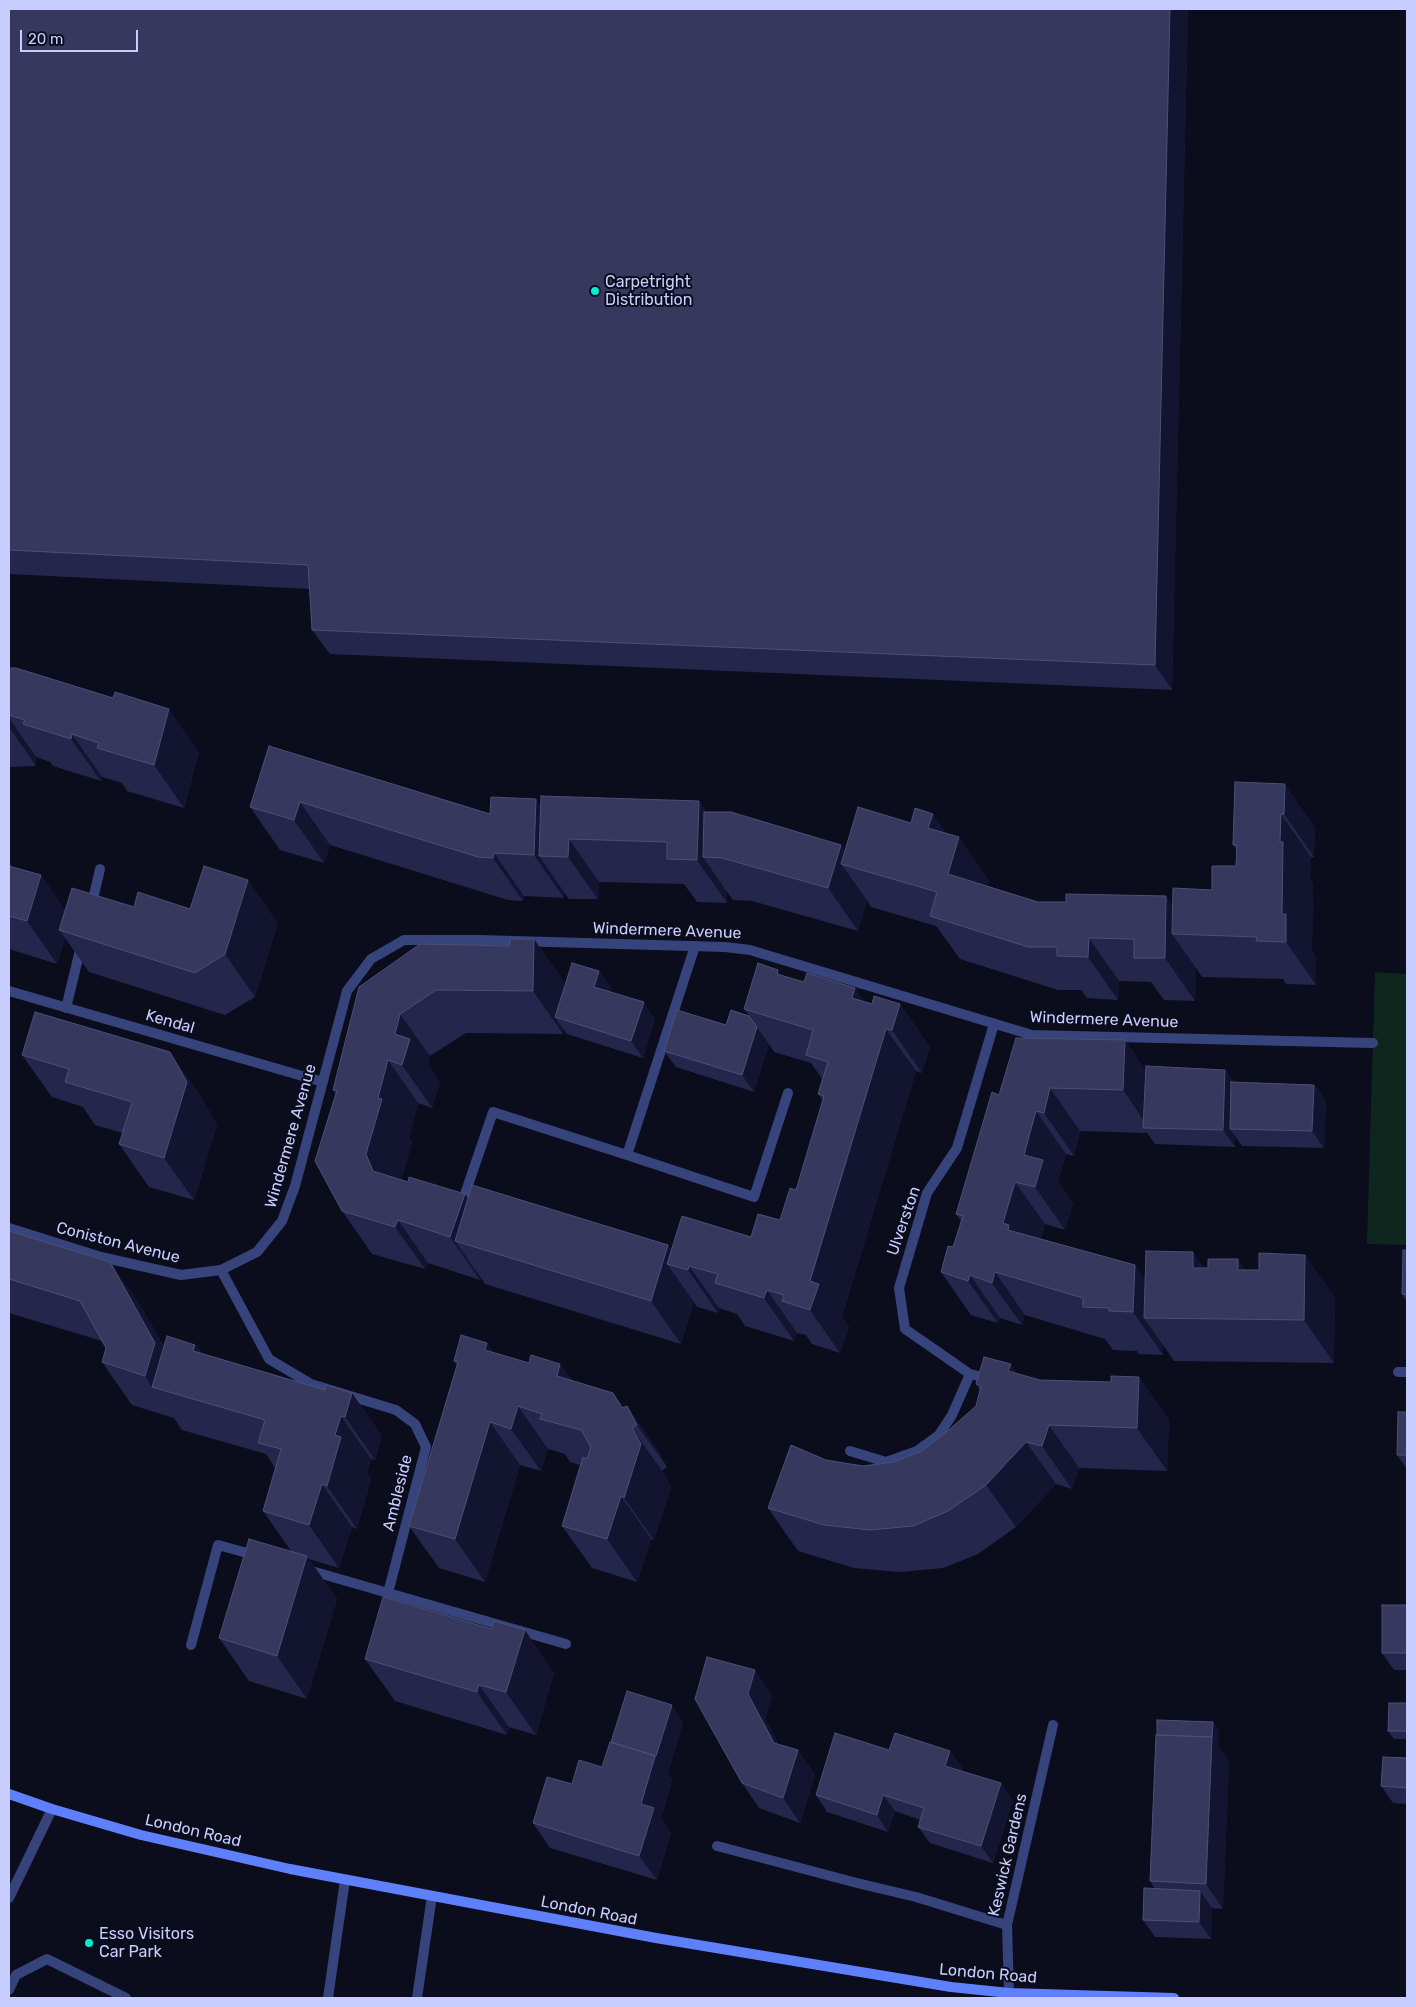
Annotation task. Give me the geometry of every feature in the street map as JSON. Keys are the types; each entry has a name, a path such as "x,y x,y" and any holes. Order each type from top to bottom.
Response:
{"street":[{"path":"89,916 100,869"},
{"path":"66,1008 84,934"},
{"name":"Windermere Avenue","path":"221,1270 257,1252 282,1221 295,1186 348,991 371,959 404,940 480,940 695,946 750,950 1032,1035 1372,1043"},
{"path":"626,1155 695,946"},
{"name":"Kendal","path":"9,991 323,1082"},
{"name":"Ulverston","path":"994,1024 957,1148 927,1192 899,1288 905,1329 970,1374 1006,1382"},
{"path":"465,1194 493,1112 754,1197 788,1093"},
{"name":"Coniston Avenue","path":"9,1228 101,1257 181,1275 221,1270"},
{"name":"Ambleside","path":"221,1270 269,1359 311,1384 396,1410 415,1424 426,1447 388,1593"},
{"path":"850,1450 886,1462 916,1451 939,1435 952,1415 970,1374"},
{"path":"191,1645 218,1545 266,1558"},
{"path":"294,1566 566,1644"},
{"name":"Keswick Gardens","path":"1009,1992 1007,1925 1053,1726"},
{"name":"London Road","path":"9,1794 52,1810 141,1835 345,1880 656,1938 951,1987 1009,1992 1174,1998"},
{"path":"9,1898 52,1810"},
{"path":"717,1846 916,1897 1007,1925"},
{"path":"328,1998 345,1880"},
{"path":"417,1998 432,1896"},
{"path":"9,1990 16,1975 47,1959 114,1995 126,1998"}],"green space":[{"path":"1375,972 1407,974 1407,1245 1367,1244"}],"building":[{"name":"Carpetright Distribution","path":"9,9 1170,9 1155,665 312,630 308,565 9,550"},
{"path":"9,668 16,668 113,698 115,692 169,709 154,765 97,748 99,743 72,734 71,739 23,724 25,720 9,715"},
{"path":"269,746 490,814 491,797 536,799 534,855 494,853 493,858 478,857 300,802 294,820 250,807"},
{"path":"1235,782 1285,784 1284,814 1281,814 1280,842 1283,842 1282,914 1286,914 1286,942 1256,941 1257,937 1172,934 1173,888 1212,890 1212,866 1236,866 1237,845 1233,845"},
{"path":"541,796 699,801 697,860 667,859 667,842 569,839 568,857 539,856"},
{"path":"858,807 911,823 915,808 933,814 928,828 959,837 948,874 1038,902 1066,902 1066,894 1166,896 1165,958 1134,958 1134,939 1089,938 1088,957 1057,956 1057,947 1028,947 930,916 937,892 841,864"},
{"path":"704,812 731,812 841,845 828,888 722,858 703,857"},
{"path":"9,866 41,875 27,921 9,916"},
{"path":"204,866 248,880 225,954 195,973 59,930 72,888 134,907 138,892 190,909"},
{"path":"510,939 534,939 533,991 436,990 400,1014 395,1034 410,1039 402,1065 388,1060 378,1098 382,1099 366,1154 373,1171 408,1182 409,1177 465,1194 450,1237 398,1220 395,1227 342,1211 315,1161 337,1090 333,1090 359,987 420,944 510,946"},
{"path":"572,963 599,971 594,987 644,1002 631,1041 555,1017"},
{"path":"758,963 778,970 777,974 804,982 807,973 855,988 852,998 872,1004 874,996 900,1004 892,1030 886,1029 810,1281 819,1284 810,1310 782,1301 784,1295 767,1290 764,1298 715,1283 718,1274 689,1266 688,1270 667,1264 682,1216 751,1237 758,1214 780,1220 790,1188 796,1190 824,1096 818,1094 828,1062 806,1055 813,1030 744,1009"},
{"path":"677,1010 726,1025 731,1010 749,1016 757,1027 742,1075 664,1051"},
{"path":"35,1012 170,1052 187,1082 164,1158 119,1144 132,1102 65,1082 69,1069 22,1055"},
{"path":"1016,1038 1125,1040 1123,1090 1050,1088 1044,1113 1036,1111 1024,1155 1043,1160 1035,1187 1015,1182 1003,1223 1009,1225 1008,1230 1135,1265 1133,1312 1109,1311 1109,1308 1083,1307 1083,1298 995,1272 992,1283 970,1275 968,1281 941,1272 948,1246 953,1247 963,1216 956,1214 992,1092 999,1095"},
{"path":"1146,1066 1225,1070 1223,1130 1143,1128"},
{"path":"1231,1082 1314,1085 1312,1131 1230,1129"},
{"path":"472,1185 668,1245 651,1301 455,1241"},
{"path":"9,1231 110,1262 155,1343 145,1376 102,1362 106,1348 80,1301 9,1279"},
{"path":"1403,1250 1407,1250 1407,1295 1402,1294"},
{"path":"1146,1251 1193,1252 1193,1268 1208,1268 1208,1259 1238,1259 1238,1270 1259,1270 1259,1253 1305,1255 1304,1320 1144,1318"},
{"path":"461,1335 487,1343 485,1350 529,1363 531,1355 560,1364 557,1376 613,1393 622,1408 627,1406 637,1425 632,1428 641,1444 624,1498 621,1496 607,1539 562,1526 583,1457 587,1459 591,1447 581,1430 540,1419 542,1414 518,1406 511,1429 490,1422 455,1539 409,1526 458,1362 454,1361"},
{"path":"167,1336 195,1345 193,1351 325,1390 326,1385 352,1393 345,1417 341,1416 335,1435 341,1437 327,1486 322,1484 309,1525 263,1511 281,1449 258,1443 265,1420 152,1387"},
{"path":"984,1357 1011,1364 1008,1371 1040,1380 1111,1382 1111,1376 1139,1377 1137,1428 1049,1425 1042,1446 1026,1442 986,1485 948,1511 913,1526 870,1530 824,1525 768,1508 791,1445 826,1460 863,1466 894,1462 922,1451 976,1406 981,1386 976,1384"},
{"path":"1398,1412 1407,1412 1407,1455 1397,1455"},
{"path":"249,1539 307,1556 277,1656 219,1638"},
{"path":"383,1597 492,1629 494,1621 525,1630 506,1692 479,1685 477,1692 365,1659"},
{"path":"1382,1605 1407,1605 1407,1653 1382,1653"},
{"path":"707,1657 755,1670 748,1694 774,1743 798,1750 783,1798 742,1783 695,1699"},
{"path":"627,1691 672,1705 656,1756 611,1742"},
{"path":"1389,1703 1407,1703 1407,1731 1388,1731"},
{"path":"1157,1720 1213,1722 1212,1737 1157,1735"},
{"path":"835,1733 889,1750 895,1733 950,1751 945,1766 1001,1783 981,1846 918,1827 924,1808 883,1795 877,1815 816,1795"},
{"path":"1156,1735 1212,1737 1206,1884 1150,1881"},
{"path":"610,1742 655,1756 641,1804 654,1808 639,1856 533,1823 547,1777 572,1784 579,1760 602,1767"},
{"path":"1383,1757 1407,1758 1407,1788 1381,1786"},
{"path":"1144,1888 1200,1891 1199,1922 1143,1920"}],"place":[{"name":"Carpetright Distribution","path":"595,291"},
{"name":"Esso Visitors Car Park","path":"89,1943"}]}
